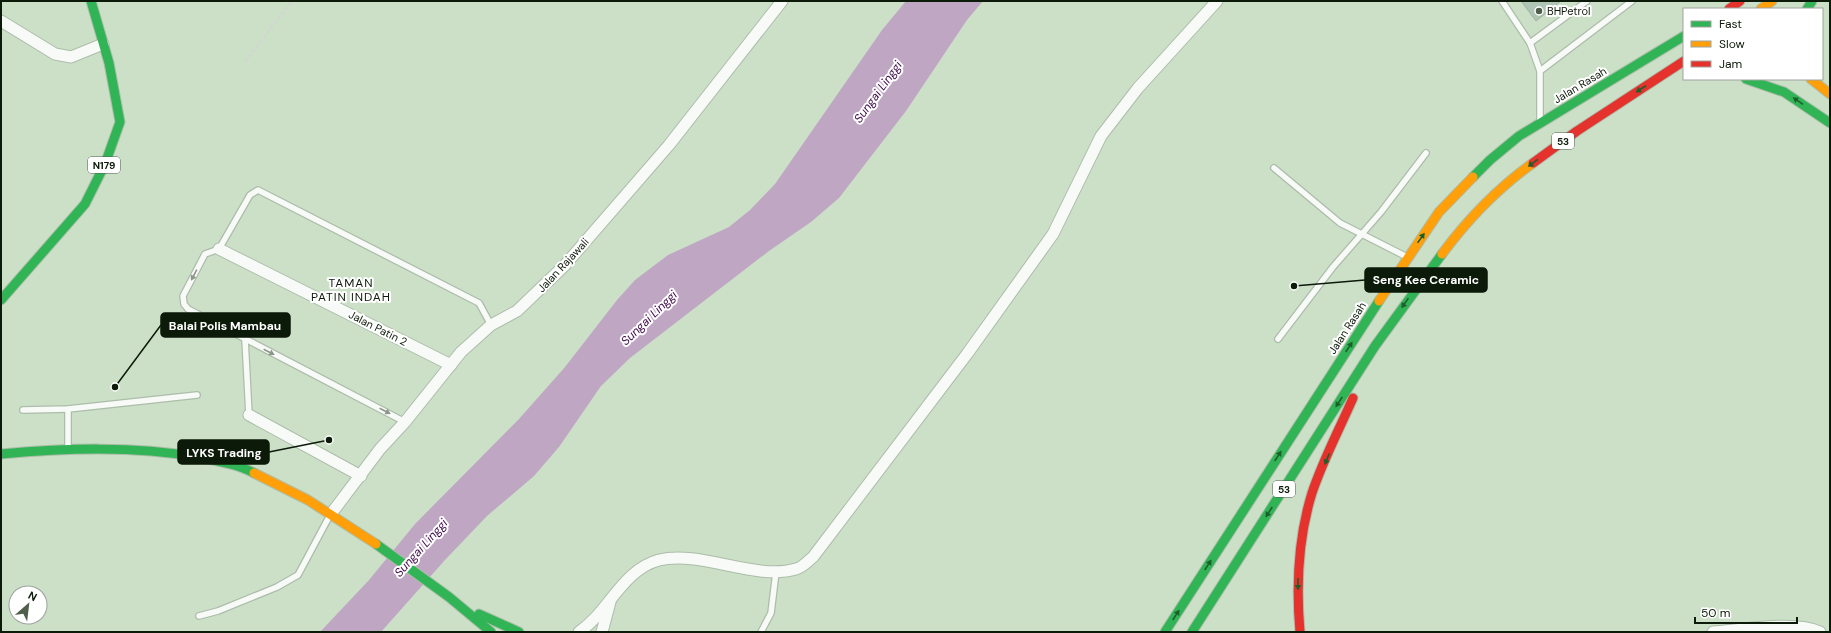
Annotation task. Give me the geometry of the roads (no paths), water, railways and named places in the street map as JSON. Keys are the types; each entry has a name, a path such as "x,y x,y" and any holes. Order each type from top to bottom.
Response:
{"main road":[{"name":"N179","path":"1,300 85,204 105,164 120,122 113,83 91,1"},
{"path":"1730,8 1740,1"},
{"path":"1762,8 1772,1"},
{"name":"Jalan Rasah","path":"1165,632 1407,257 1439,212 1490,160 1519,136 1683,37"},
{"name":"53","path":"1192,632 1375,346 1412,293 1462,227 1513,177 1577,131 1683,62"},
{"path":"1673,68 1683,69"},
{"path":"1749,80 1784,92 1830,123"},
{"path":"1812,80 1830,94"},
{"path":"1300,632 1298,575 1302,536 1308,507 1324,465 1375,346"},
{"path":"1,454 68,449 119,449 195,456 243,468 292,490 348,525 462,606 490,632"},
{"path":"462,606 519,632"}],"street":[{"name":"Jalan Rajawali","path":"331,514 380,449 405,422 461,352 491,325 516,311 565,265 669,145 782,1"},
{"path":"578,632 610,602 627,579 643,566 660,560 686,558 776,572 797,569 813,557 968,354 1054,234 1101,136 1138,88 1217,1"},
{"path":"1,21 55,54 71,57 103,44"},
{"name":"Jalan Patin 2","path":"219,249 451,364"},
{"path":"249,415 361,476"},
{"path":"602,632 610,602"},
{"path":"1713,632 1793,626 1811,628 1820,632"}],"lane":[{"path":"1502,1 1530,44 1540,71 1540,124"},
{"path":"1530,44 1586,1"},
{"path":"1540,71 1632,1"},
{"path":"1278,338 1333,267 1362,235 1426,153"},
{"path":"1274,168 1340,223 1407,257"},
{"path":"405,422 188,309 184,304 183,296 205,254 219,249 250,194 258,190 479,303 491,325"},
{"path":"245,339 249,415"},
{"path":"23,410 68,408 197,395"},
{"path":"68,408 68,449"},
{"path":"199,616 218,611 277,587 298,575 331,514"},
{"path":"761,632 771,613 776,572"}],"water":[{"name":"Sungai Linggi","path":"906,1 983,1 967,20 906,111 839,198 811,222 769,251 630,358 601,386 559,447 534,476 487,516 445,560 381,632 320,632 369,580 415,524 519,419 565,367 617,300 635,280 668,255 729,227 750,210 775,184 882,30"}],"place":[{"name":"BHPetrol","path":"1539,11"},
{"name":"Seng Kee Ceramic","path":"1294,286"},
{"name":"Balai Polis Mambau","path":"115,387"},
{"name":"LYKS Trading","path":"329,440"}],"district":[{"name":"TAMAN PATIN INDAH","path":"351,290"}]}
